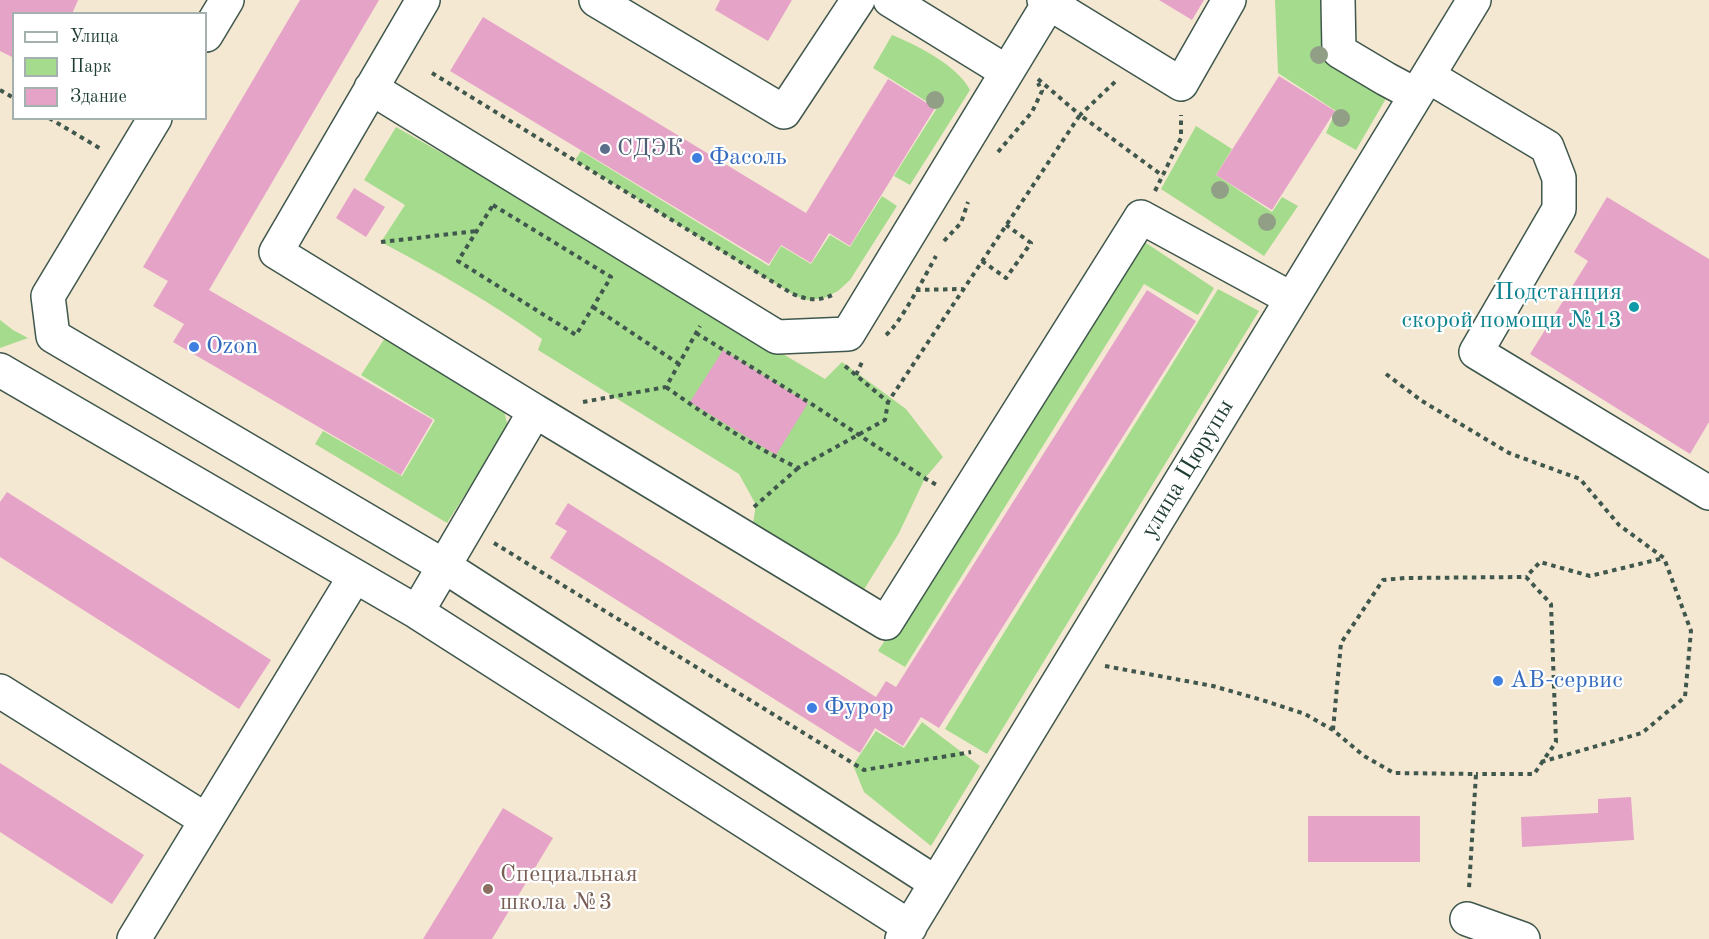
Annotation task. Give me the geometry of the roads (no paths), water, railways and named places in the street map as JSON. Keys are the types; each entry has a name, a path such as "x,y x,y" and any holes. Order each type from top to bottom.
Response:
{"street":[{"path":"207,33 227,0"},
{"path":"423,0 276,252 885,623 1141,217 1292,299"},
{"path":"596,0 784,112 858,0"},
{"path":"890,0 1007,72"},
{"path":"371,88 777,337 848,334 1007,72 1047,1 1181,84 1229,0"},
{"path":"1338,0 1339,51 1422,85 1547,147 1559,178 1559,209 1476,352 1709,493"},
{"name":"улица Цюрупы","path":"906,933 1474,0"},
{"path":"154,120 48,296 52,336 444,566 936,883"},
{"path":"0,370 417,612 906,933"},
{"path":"417,612 535,411"},
{"path":"134,939 355,576"},
{"path":"0,691 206,820"},
{"path":"1467,919 1523,939"}],"place":[{"name":"СДЭК","path":"605,149"},
{"name":"Фасоль","path":"697,158"},
{"name":"Подстанция скорой помощи №13","path":"1634,307"},
{"name":"Ozon","path":"194,347"},
{"name":"АВ-сервис","path":"1498,681"},
{"name":"Фурор","path":"812,708"},
{"name":"Специальная школа №3","path":"488,889"}]}
